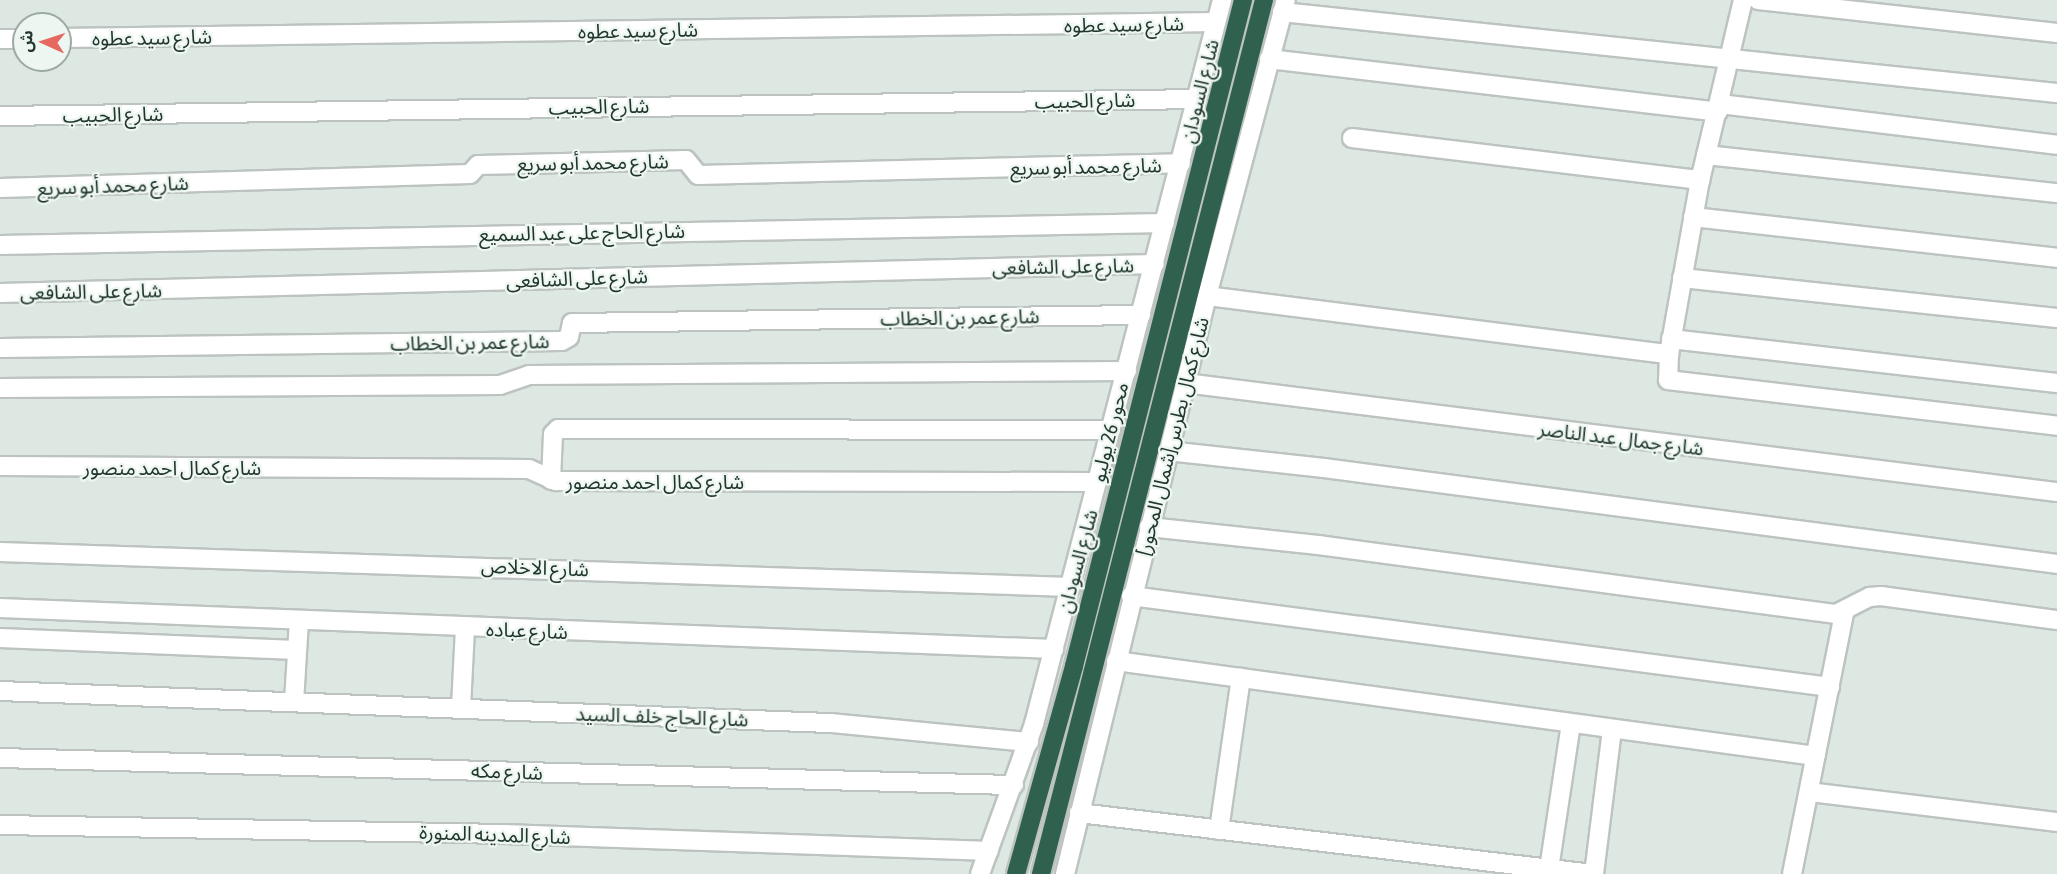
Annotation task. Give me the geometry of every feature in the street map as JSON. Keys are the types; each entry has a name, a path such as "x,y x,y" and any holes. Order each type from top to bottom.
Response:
{"highway":[{"name":"محور 26 يوليو","path":"1016,874 1074,666 1243,0"},
{"path":"1041,874 1264,0"}],"street":[{"name":"شارع السودان","path":"980,874 1029,742 1222,0"},
{"path":"1743,0 1693,217 1666,374 1671,381 2057,426"},
{"path":"1758,0 2057,33"},
{"path":"1284,6 1730,61 2057,93"},
{"name":"شارع كمال بطرس[شمال المحور]","path":"1065,874 1131,596 1284,6"},
{"name":"شارع سيد عطوه","path":"72,38 1216,22"},
{"path":"1269,60 2057,144"},
{"name":"شارع الحبيب","path":"0,116 1197,99"},
{"path":"1352,138 1700,180"},
{"path":"1707,155 2057,193"},
{"name":"شارع محمد أبو سريع","path":"0,188 470,174 478,165 663,161 688,161 691,171 698,176 1181,163"},
{"path":"1693,217 2057,258"},
{"name":"شارع الحاج على عبد السميع","path":"0,245 1165,223"},
{"name":"شارع على الشافعى","path":"0,293 1155,264"},
{"path":"1682,278 2057,318"},
{"path":"1207,296 1670,346 2057,383"},
{"name":"شارع عمر بن الخطاب","path":"0,348 562,341 569,337 572,323 1141,315"},
{"path":"0,388 500,385 529,375 1126,371"},
{"name":"شارع جمال عبد الناصر","path":"1185,383 2057,492"},
{"path":"551,480 553,434 558,429 1111,430"},
{"path":"1168,451 1324,468 2057,564"},
{"name":"شارع كمال احمد منصور","path":"0,466 529,469 551,480 1097,482"},
{"path":"1149,527 1318,545 1848,611 1870,597 1881,596 2057,621"},
{"name":"شارع الاخلاص","path":"0,552 1070,587"},
{"path":"1131,596 1830,687"},
{"name":"شارع عباده","path":"0,608 465,628 1054,648"},
{"path":"1792,874 1848,611"},
{"path":"294,702 299,621"},
{"path":"461,707 465,628"},
{"path":"0,638 297,650"},
{"path":"1116,661 1816,756"},
{"path":"1219,830 1240,678"},
{"name":"شارع الحاج خلف السيد","path":"0,691 831,723 1029,742"},
{"path":"1549,869 1571,724"},
{"path":"1080,813 1594,874 1612,729"},
{"name":"شارع مكه","path":"0,758 1014,785"},
{"path":"1809,792 2057,822"},
{"name":"شارع المدينه المنورة","path":"0,825 495,833 989,851"}]}
